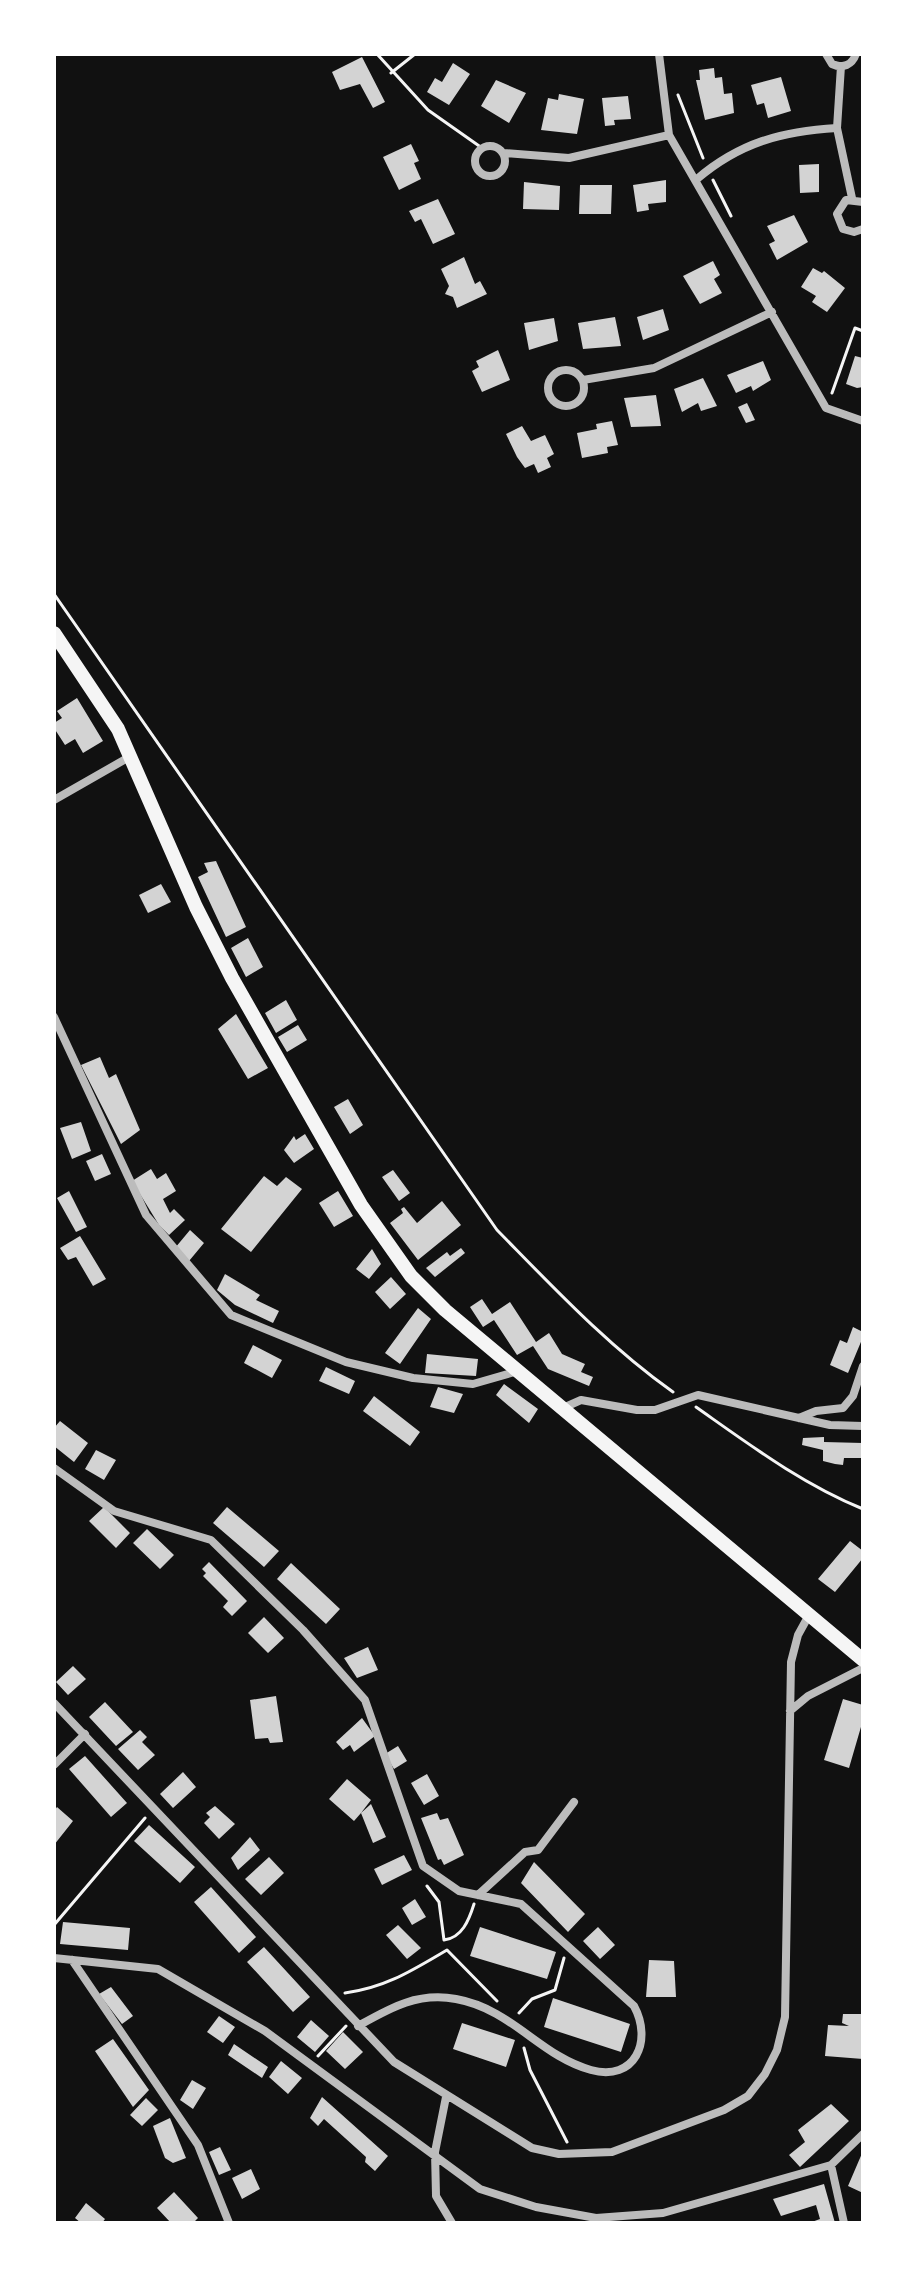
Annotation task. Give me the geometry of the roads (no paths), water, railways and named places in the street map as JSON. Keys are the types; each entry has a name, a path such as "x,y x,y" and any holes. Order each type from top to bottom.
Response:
{"main road":[{"path":"54,633 88,682 131,756 196,907 232,978 361,1205 411,1276 518,1371 863,1660"}],"street":[{"path":"659,54 669,135 826,408 863,421"},
{"path":"826,54 832,64 841,66 851,63 856,54"},
{"path":"841,66 837,128 852,198"},
{"path":"697,179 723,156 794,131 837,128"},
{"path":"504,153 505,163 501,172 486,175 476,166 476,156 482,148 492,146 504,153 569,158 669,135"},
{"path":"852,198 863,202"},
{"path":"852,198 838,208 837,219 848,231 863,229"},
{"path":"583,380 654,368 772,312"},
{"path":"562,370 574,371 583,380 582,397 573,404 562,405 549,394 552,376 562,370"},
{"path":"54,800 131,756"},
{"path":"54,1017 146,1215 231,1315 346,1362 413,1378 473,1384 518,1371"},
{"path":"798,1418 816,1411 843,1408 853,1396 863,1366"},
{"path":"563,1408 581,1400 637,1410 655,1410 698,1395 830,1425 863,1426"},
{"path":"54,1468 114,1511 211,1540 303,1630 365,1700 423,1866 451,1887 521,1904 634,2006 642,2021 640,2050 628,2065 614,2072 593,2071 572,2062 499,2012 427,1996 398,2004 358,2026"},
{"path":"54,1703 394,2062 532,2148 559,2154 612,2152 724,2110 748,2096 765,2074 777,2050 785,2017 791,1662 798,1635 809,1615"},
{"path":"790,1711 808,1696 863,1668"},
{"path":"54,1765 85,1734"},
{"path":"478,1895 525,1852 538,1850 574,1802"},
{"path":"54,1958 158,1969 265,2031 480,2189 536,2207 596,2218 663,2213 831,2165 863,2134"},
{"path":"72,1960 198,2145 229,2223"},
{"path":"446,2097 435,2152 436,2196 452,2223"},
{"path":"831,2165 844,2223"}]}
